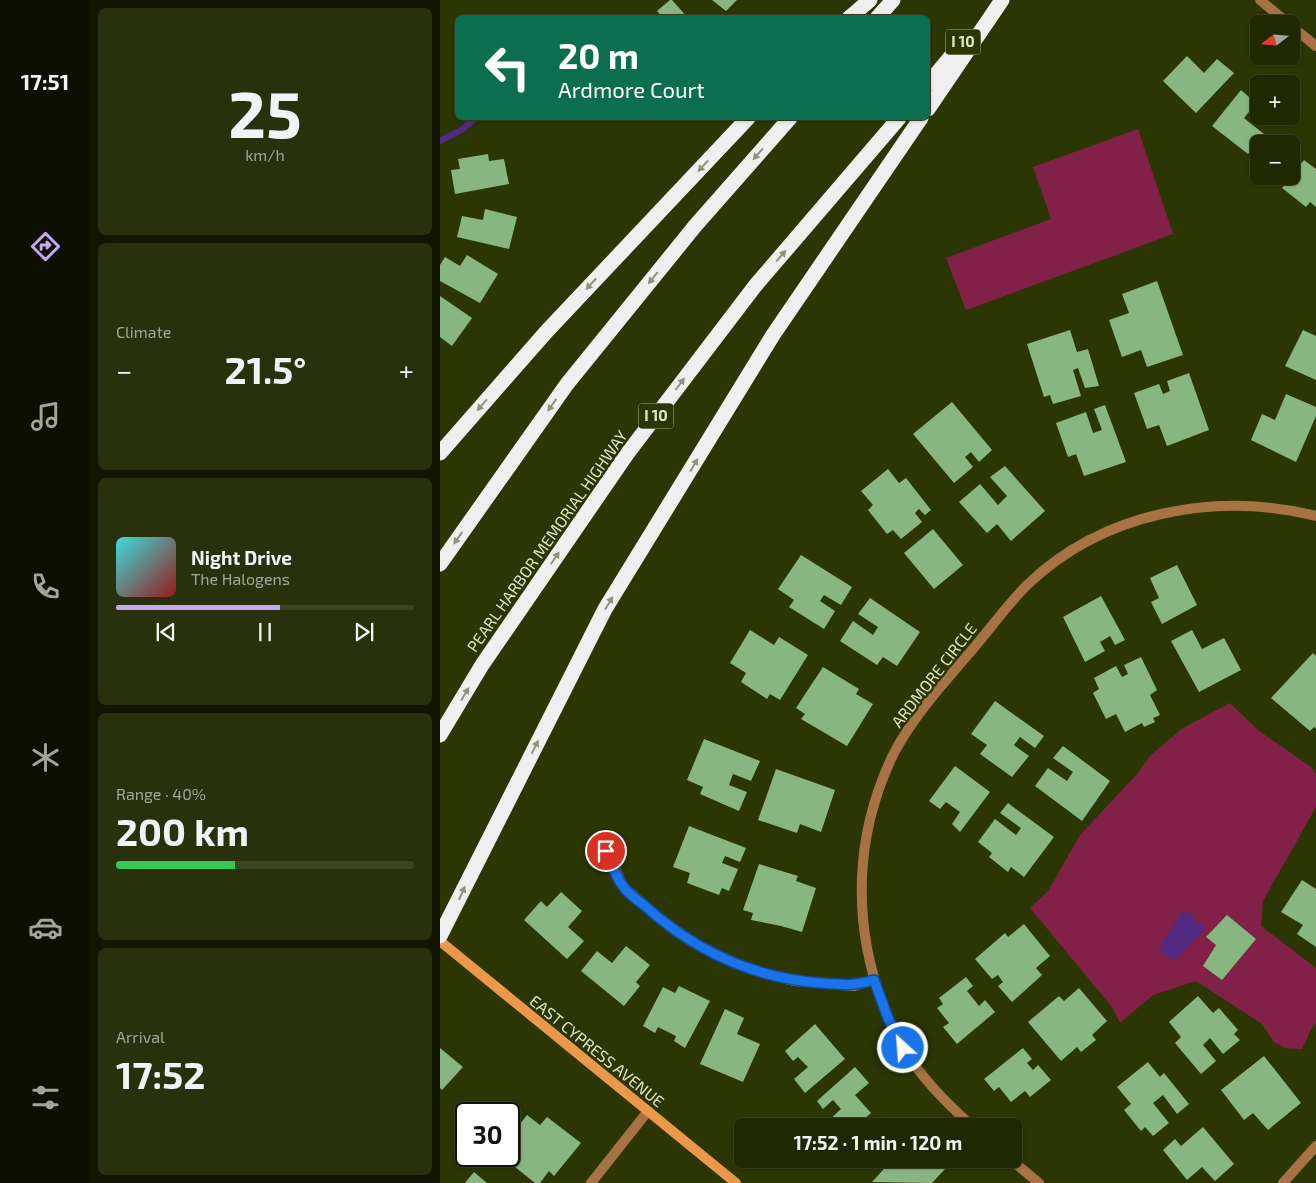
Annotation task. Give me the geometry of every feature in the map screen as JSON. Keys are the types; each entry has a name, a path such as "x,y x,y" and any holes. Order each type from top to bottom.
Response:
{"highway":[{"path":"852,15 870,0"},
{"path":"880,15 893,0"},
{"path":"930,106 1000,0"},
{"name":"I 10","path":"930,82 1000,0"},
{"path":"440,453 547,331 746,120"},
{"path":"440,564 567,384 696,226 788,120"},
{"name":"PEARL HARBOR MEMORIAL HIGHWAY","path":"440,735 482,665 627,454 754,286 897,120"},
{"path":"440,936 605,609 773,334 920,120"}],"main road":[{"name":"EAST CYPRESS AVENUE","path":"440,941 736,1183"}],"street":[{"path":"1260,0 1278,15"},
{"path":"1300,33 1316,46"},
{"name":"ARDMORE CIRCLE","path":"963,1118 944,1101 903,1048 888,1018 874,980 862,924 861,890 869,822 882,782 894,754 915,719 1026,586 1072,550 1102,533 1156,514 1202,506 1250,505 1274,507 1316,516"},
{"path":"606,851 622,886 661,920 690,941 722,957 756,971 792,981 854,986 874,980"},
{"path":"591,1183 648,1111"},
{"path":"1283,1183 1316,1146"},
{"path":"1021,1168 1040,1183"}],"shaded area":[{"path":"1138,129 1173,234 966,310 946,258 1051,219 1033,167"},
{"path":"1230,703 1258,730 1311,767 1316,774 1316,807 1263,901 1261,926 1316,968 1316,1023 1302,1049 1285,1048 1274,1042 1262,1024 1196,981 1153,995 1120,1023 1112,1007 1030,908 1048,891 1080,835 1138,773 1150,756 1181,729"},
{"path":"1189,912 1196,922 1203,924 1204,931 1174,960 1165,955 1159,948 1181,913"}],"building":[{"path":"672,0 685,15 660,15 657,11"},
{"path":"712,0 737,0 726,11"},
{"path":"1187,56 1204,73 1217,59 1234,73 1196,113 1163,81"},
{"path":"1241,90 1250,98 1250,110 1244,118 1250,125 1264,134 1250,135 1250,152 1248,154 1212,126"},
{"path":"488,154 489,161 504,159 509,184 455,194 451,170 460,169 458,159"},
{"path":"1304,160 1316,169 1316,207 1310,202 1306,207 1282,188 1284,185 1300,185 1300,165"},
{"path":"485,209 517,217 509,249 457,237 462,216 483,220"},
{"path":"467,255 498,274 480,303 440,281 440,265 445,257 460,266"},
{"path":"1157,281 1183,355 1147,367 1141,350 1122,357 1109,320 1129,313 1122,294"},
{"path":"440,296 472,318 452,346 440,337"},
{"path":"1070,330 1077,352 1088,349 1099,386 1085,388 1078,368 1073,370 1081,396 1053,404 1050,395 1044,397 1027,344"},
{"path":"1303,330 1316,336 1316,380 1285,366"},
{"path":"1189,373 1209,430 1167,446 1159,425 1147,429 1134,393 1159,384 1163,394 1170,391 1167,381"},
{"path":"1286,394 1316,407 1316,416 1296,462 1251,440 1262,414 1275,420"},
{"path":"952,402 992,450 979,462 971,452 965,457 973,467 954,483 913,434"},
{"path":"1105,405 1126,462 1084,476 1076,454 1068,457 1056,423 1086,412 1093,433 1102,430 1094,409"},
{"path":"1005,466 1045,511 1011,541 997,524 987,533 959,502 980,484 998,505 1007,496 990,477"},
{"path":"888,469 899,483 906,478 931,510 925,515 919,509 915,513 922,522 901,539 893,530 887,534 868,510 873,505 861,491"},
{"path":"933,529 963,565 934,589 904,553"},
{"path":"801,555 852,587 841,605 824,595 820,601 835,611 824,629 789,607 794,600 778,589"},
{"path":"1177,565 1197,605 1162,624 1151,602 1159,598 1150,578"},
{"path":"1101,596 1125,640 1115,645 1110,636 1100,642 1105,651 1085,662 1063,617"},
{"path":"870,598 920,632 897,666 883,657 877,665 840,641 853,621 873,635 878,627 858,614"},
{"path":"750,630 774,645 779,637 808,655 780,700 770,694 767,699 741,682 746,673 730,663"},
{"path":"1192,630 1202,649 1224,638 1241,670 1199,692 1171,641"},
{"path":"1313,653 1316,656 1316,729 1314,727 1310,731 1271,698"},
{"path":"1141,657 1157,690 1150,695 1160,715 1153,718 1155,722 1144,727 1142,723 1125,732 1116,714 1106,719 1093,693 1099,689 1094,678 1116,666 1122,677 1128,674 1124,665"},
{"path":"823,667 859,689 856,694 873,704 847,746 801,719 805,714 796,708"},
{"path":"995,701 1044,736 1035,748 1020,737 1014,745 1029,756 1012,777 980,754 987,745 971,734"},
{"path":"704,739 760,761 751,781 733,774 729,785 747,792 739,811 700,794 703,787 687,780"},
{"path":"1063,746 1110,781 1082,821 1035,786 1048,768 1067,781 1073,772 1053,758"},
{"path":"955,766 990,792 960,832 952,824 960,812 946,802 940,809 929,801"},
{"path":"776,769 835,790 821,832 800,824 797,833 758,820"},
{"path":"1008,803 1054,837 1024,877 1011,867 1008,872 989,857 992,853 978,842 995,819 1016,835 1021,828 1000,813"},
{"path":"689,826 746,848 740,862 725,856 722,863 738,869 729,891 722,888 719,895 687,883 690,873 673,867"},
{"path":"759,864 798,876 796,881 816,888 802,932 751,920 753,913 743,910"},
{"path":"1302,880 1316,889 1316,947 1297,934 1303,925 1281,912"},
{"path":"561,892 582,911 568,927 584,941 567,959 524,920 541,901 547,907"},
{"path":"1227,915 1256,939 1222,980 1203,966 1216,945 1206,937"},
{"path":"1024,924 1050,956 1036,968 1042,975 1012,1002 998,986 1003,982 998,975 992,979 975,959 1005,933 1008,937"},
{"path":"626,946 650,965 636,982 640,986 624,1006 581,971 597,951 612,963"},
{"path":"966,977 973,986 967,991 979,1006 985,1000 995,1012 957,1044 943,1027 949,1023 937,1008 943,1004 939,998"},
{"path":"679,986 710,1001 685,1048 674,1041 676,1036 658,1027 655,1033 643,1026 663,987 675,993"},
{"path":"1079,988 1107,1021 1092,1035 1096,1040 1081,1052 1077,1047 1061,1061 1028,1022 1059,996 1064,1001"},
{"path":"1198,996 1213,1013 1219,1008 1238,1030 1234,1034 1240,1040 1223,1054 1210,1038 1203,1045 1216,1061 1201,1074 1175,1043 1181,1037 1169,1022"},
{"path":"725,1009 744,1018 737,1034 760,1044 743,1082 700,1064"},
{"path":"815,1024 845,1059 805,1093 794,1079 808,1067 798,1057 793,1061 785,1051"},
{"path":"440,1048 463,1067 442,1090 440,1088"},
{"path":"1023,1048 1032,1059 1027,1063 1033,1070 1038,1065 1051,1080 1030,1097 1025,1091 1011,1102 999,1087 994,1091 984,1079"},
{"path":"1264,1056 1301,1103 1268,1130 1253,1113 1244,1120 1221,1090"},
{"path":"1148,1062 1160,1077 1164,1073 1189,1104 1177,1114 1163,1095 1153,1103 1169,1123 1153,1136 1145,1127 1141,1131 1124,1110 1131,1104 1117,1087"},
{"path":"855,1067 869,1083 855,1095 871,1113 865,1118 831,1118 841,1109 833,1100 823,1109 817,1101"},
{"path":"527,1115 540,1125 547,1117 581,1143 554,1176 549,1171 540,1183 535,1183 515,1167 520,1167 520,1124"},
{"path":"1203,1127 1234,1164 1215,1181 1202,1167 1187,1180 1163,1150 1175,1139 1181,1146"},
{"path":"885,1168 946,1168 932,1183 872,1182"},
{"path":"474,1172 487,1183 465,1183"}],"waterway":[{"path":"440,141 463,129 473,120"}],"route":[{"path":"606,851 622,886 661,920 690,941 722,957 756,971 792,981 854,986 874,980 888,1018 903,1048"}]}
